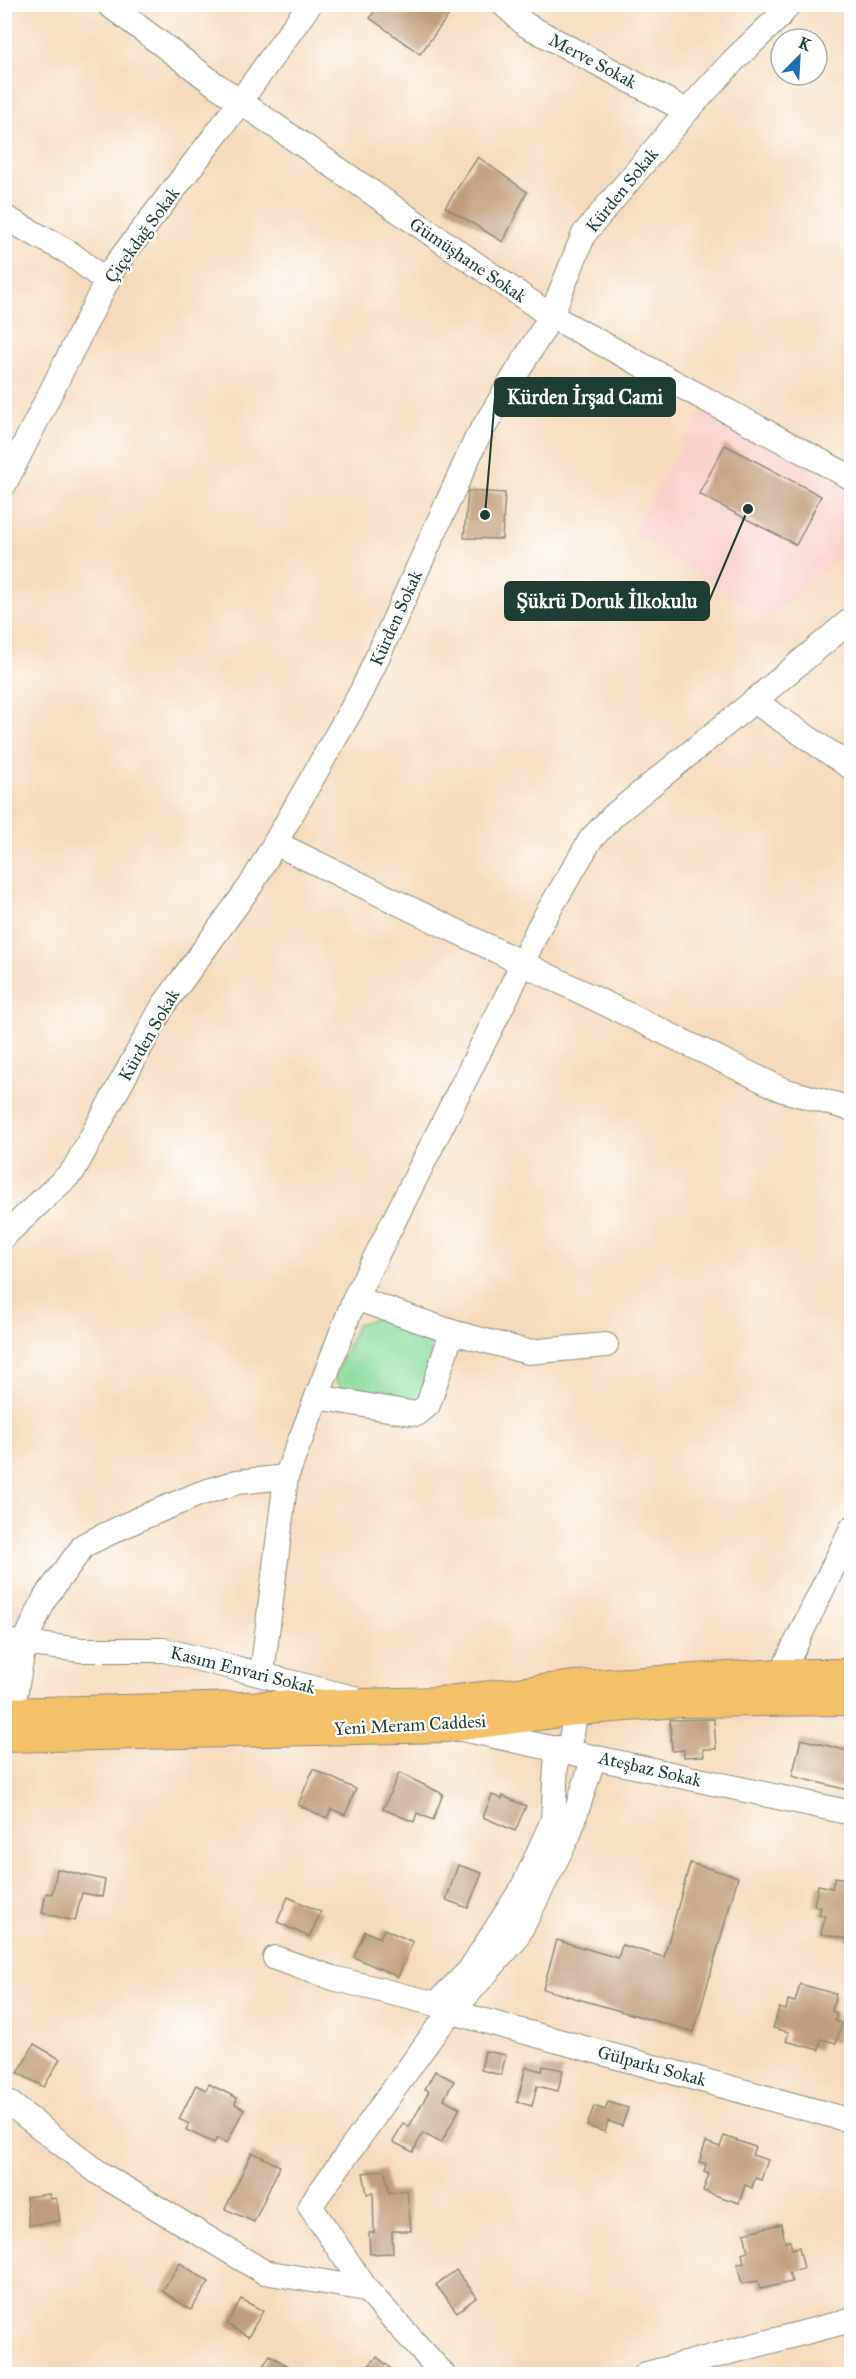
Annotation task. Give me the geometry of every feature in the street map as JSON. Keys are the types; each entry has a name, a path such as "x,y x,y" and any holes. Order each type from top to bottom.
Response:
{"main road":[{"name":"Yeni Meram Caddesi","path":"7,1721 372,1703 440,1702 576,1686 781,1674 852,1674"},
{"name":"Yeni Meram Caddesi","path":"7,1721 447,1727 576,1710 679,1702 852,1700"}],"street":[{"name":"Gümüşhane Sokak","path":"108,4 238,101 550,316 852,478"},
{"name":"Çiçekdağ Sokak","path":"4,485 114,267 221,128 238,101 310,4"},
{"name":"Merve Sokak","path":"503,4 526,25 687,111"},
{"name":"Kürden Sokak","path":"4,1236 73,1172 163,1006 251,885 362,691 477,440 550,316 584,234 687,111 734,60 779,18 789,4"},
{"path":"4,217 70,253 107,282"},
{"path":"262,1674 286,1477 355,1298 510,990 538,927 591,838 614,814 754,702 852,619"},
{"path":"754,702 852,768"},
{"path":"275,843 783,1090 852,1109"},
{"path":"355,1298 452,1332 528,1352 606,1346"},
{"path":"316,1397 417,1414 428,1405 452,1332"},
{"path":"7,1721 14,1643 84,1545 199,1494 237,1482 286,1477"},
{"path":"781,1674 852,1528"},
{"name":"Kasım Envari Sokak","path":"14,1643 82,1650 164,1650 372,1703"},
{"path":"275,1958 333,1978 436,2004 470,1971 523,1887 553,1820 563,1750 576,1710"},
{"name":"Ateşbaz Sokak","path":"447,1727 852,1813"},
{"path":"443,2374 366,2289 310,2206 364,2129 452,2012 516,1939 569,1834 594,1757"},
{"name":"Gülparkı Sokak","path":"452,2012 852,2121"},
{"path":"4,2099 99,2173 264,2272 366,2289"},
{"path":"646,2374 712,2366 852,2320"}],"shaded area":[{"path":"717,410 851,487 851,548 765,619 632,531 700,414"}],"green space":[{"path":"378,1318 435,1334 439,1350 422,1398 409,1406 346,1392 334,1379 357,1324"}],"building":[{"path":"379,4 457,4 420,54 370,18"},
{"path":"478,157 527,192 503,242 445,207"},
{"path":"725,445 821,496 796,545 699,494"},
{"path":"468,491 505,493 502,539 464,538"},
{"path":"714,1719 716,1749 703,1749 704,1756 684,1757 684,1750 672,1751 670,1720"},
{"path":"801,1739 852,1752 852,1791 792,1776"},
{"path":"313,1769 356,1789 345,1815 331,1809 327,1818 298,1805"},
{"path":"399,1773 443,1794 433,1820 417,1813 414,1822 383,1809"},
{"path":"492,1795 502,1799 503,1796 526,1806 515,1831 483,1817"},
{"path":"690,1863 738,1877 694,2032 543,1989 557,1940 618,1958 622,1945 664,1957"},
{"path":"458,1865 482,1873 468,1908 446,1900"},
{"path":"57,1869 105,1880 102,1897 82,1893 75,1921 42,1913 46,1893 52,1894"},
{"path":"835,1877 852,1880 852,1940 821,1934 825,1916 819,1915 821,1907 814,1906 818,1885 832,1888"},
{"path":"288,1897 321,1912 309,1937 277,1922"},
{"path":"384,1929 413,1942 398,1977 354,1957 365,1931 380,1938"},
{"path":"800,1984 836,1994 832,2011 837,2013 835,2021 842,2023 836,2043 821,2039 819,2050 786,2041 789,2032 773,2028 779,2008 786,2010 788,2000 795,2002"},
{"path":"34,2044 60,2059 44,2087 18,2073"},
{"path":"485,2051 506,2055 501,2075 481,2070"},
{"path":"543,2066 563,2070 558,2091 537,2086 532,2106 517,2102 526,2067 542,2071"},
{"path":"435,2071 454,2081 444,2099 460,2108 441,2143 423,2133 413,2152 393,2142 403,2123 409,2127 429,2091 425,2089"},
{"path":"209,2084 237,2098 235,2104 244,2109 227,2143 217,2138 214,2143 186,2130 189,2124 179,2119 196,2085 206,2090"},
{"path":"608,2102 628,2108 622,2126 608,2121 605,2132 587,2126 594,2106 605,2110"},
{"path":"724,2136 755,2147 752,2155 768,2160 761,2180 755,2178 752,2188 745,2185 739,2203 703,2191 709,2174 704,2172 706,2164 699,2162 706,2142 720,2147"},
{"path":"252,2152 280,2166 254,2222 225,2209"},
{"path":"385,2170 389,2193 407,2190 411,2231 392,2231 393,2253 370,2254 369,2233 374,2233 373,2193 367,2194 363,2173"},
{"path":"49,2194 50,2199 56,2198 60,2221 29,2225 26,2197"},
{"path":"781,2224 785,2242 790,2241 792,2249 799,2247 804,2268 789,2272 792,2282 760,2289 758,2281 742,2284 737,2264 744,2263 742,2253 748,2251 744,2233"},
{"path":"180,2263 209,2282 191,2310 162,2291"},
{"path":"456,2270 477,2297 457,2312 436,2285"},
{"path":"241,2299 263,2311 248,2337 227,2324"},
{"path":"270,2355 300,2374 258,2374"},
{"path":"377,2357 398,2374 361,2374"}],"place":[{"name":"Şükrü Doruk İlkokulu","path":"748,509"},
{"name":"Kürden İrşad Cami","path":"485,515"}]}
